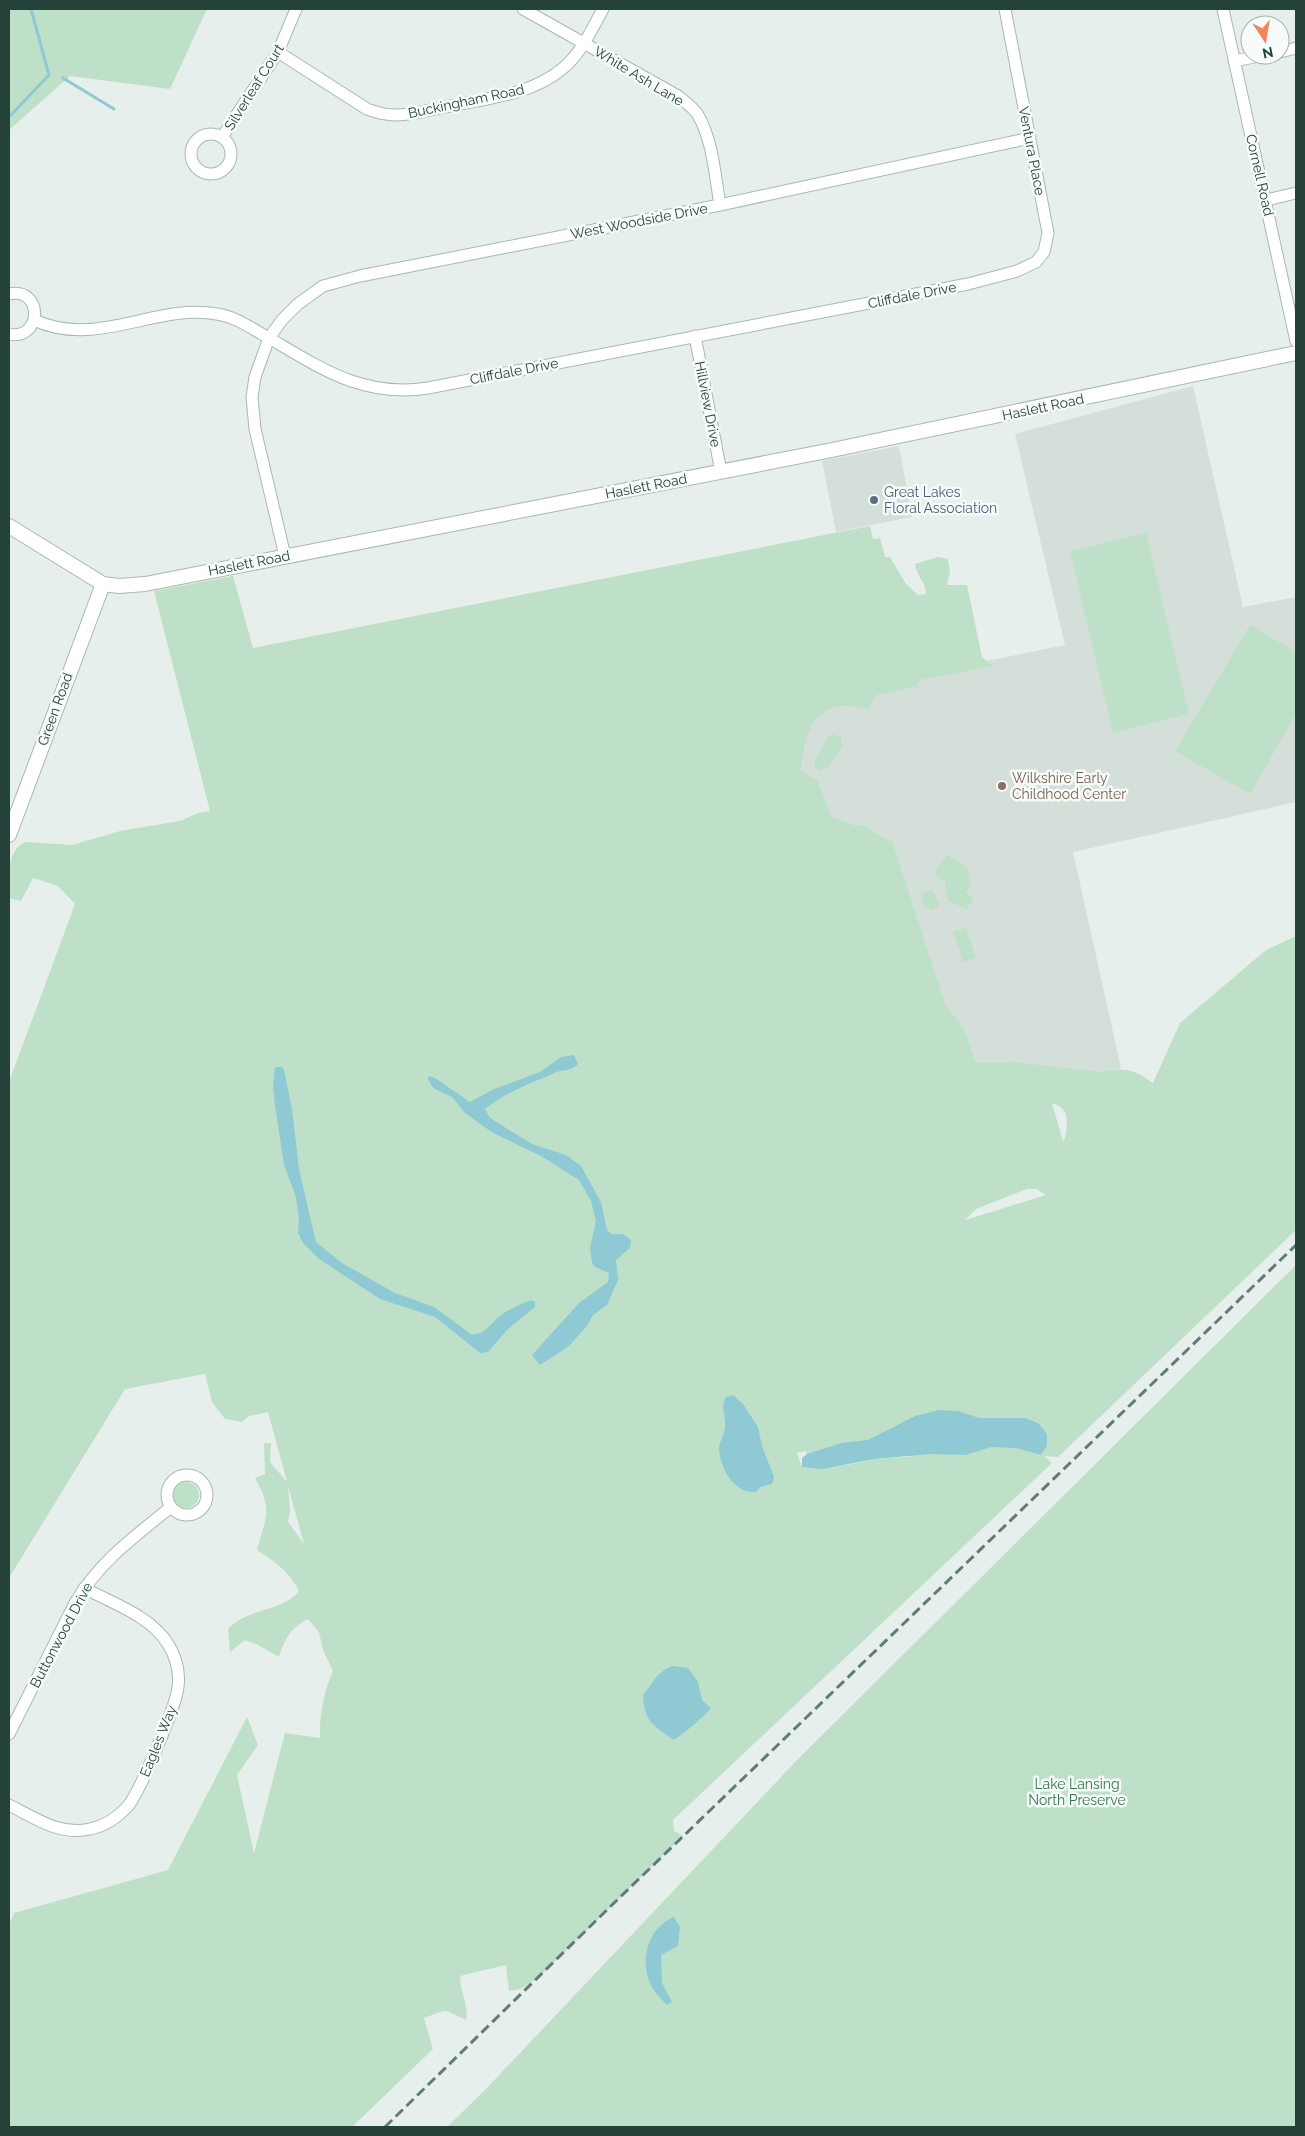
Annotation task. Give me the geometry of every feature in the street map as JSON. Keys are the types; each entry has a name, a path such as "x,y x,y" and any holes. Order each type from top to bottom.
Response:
{"street":[{"name":"Silverleaf Court","path":"222,137 278,52 296,9"},
{"name":"White Ash Lane","path":"523,9 678,96 697,113 707,136 720,205"},
{"name":"Buckingham Road","path":"278,52 367,109 383,115 398,115 530,88 563,69 584,43 603,9"},
{"name":"Ventura Place","path":"1005,9 1047,227 1046,246 1036,262 1008,273"},
{"name":"Cornell Road","path":"1223,9 1296,342"},
{"path":"1234,61 1240,60"},
{"name":"West Woodside Drive","path":"285,556 253,414 253,386 260,358 268,338 282,320 315,290 340,281 720,205 1030,138"},
{"path":"1266,200 1296,193"},
{"name":"Cliffdale Drive","path":"34,320 54,328 87,330 197,312 219,314 240,321 268,338 356,384 383,390 400,391 428,388 968,284 1008,273"},
{"path":"9,294 21,294 30,300 35,310 34,320 24,332 9,334"},
{"name":"Hillview Drive","path":"694,336 721,472"},
{"name":"Haslett Road","path":"9,526 102,584 119,586 145,584 721,472 1296,354"},
{"name":"Green Road","path":"9,835 102,584"},
{"name":"Buttonwood Drive","path":"9,1734 84,1588 106,1561 171,1507"},
{"name":"Eagles Way","path":"9,1805 50,1826 66,1830 92,1829 109,1822 124,1810 135,1796 174,1705 178,1688 178,1671 173,1652 163,1636 149,1623 84,1588"}],"shaded area":[{"path":"1193,386 1243,607 1296,597 1296,802 1073,852 1121,1068 1047,1084 932,1068 875,835 809,835 783,724 794,700 1065,645 1015,434"},
{"path":"899,446 912,517 836,532 822,461"}],"green space":[{"path":"9,9 207,9 170,89 70,76 9,130"},
{"path":"870,526 873,539 880,538 885,557 890,557 906,584 918,595 926,594 926,589 915,564 938,557 948,559 950,571 947,585 967,585 982,657 993,666 920,680 917,686 877,695 867,709 850,706 836,707 825,711 816,719 810,729 801,771 818,781 831,817 856,826 864,825 874,833 892,841 945,1004 964,1029 976,1063 1014,1062 1100,1072 1128,1070 1153,1083 1180,1023 1266,950 1296,936 1296,1230 1058,1457 1044,1456 1052,1463 673,1820 674,1831 683,1836 538,1978 520,1989 509,1991 506,1965 460,1976 467,2014 466,2020 446,2011 424,2018 433,2049 352,2127 9,2127 9,1925 14,1913 168,1870 247,1717 258,1745 237,1775 254,1853 285,1733 320,1738 323,1704 333,1671 323,1650 319,1632 308,1619 292,1630 279,1657 245,1640 230,1652 228,1629 245,1617 285,1602 299,1591 286,1573 257,1550 265,1521 266,1506 261,1489 255,1478 265,1474 264,1443 271,1443 270,1462 287,1482 268,1412 249,1416 242,1422 225,1419 212,1402 205,1374 125,1389 9,1578 9,1082 75,904 58,886 33,878 21,901 9,898 11,859 19,846 26,842 72,845 120,831 180,821 198,813 210,811 154,591 233,576 253,648","holes":["1052,1103 1058,1105 1065,1112 1067,1121 1063,1141","1027,1189 1037,1189 1046,1195 965,1220 976,1209","806,1451 807,1454 916,1456 875,1459 847,1465 802,1467 797,1453","288,1486 304,1544 288,1522 290,1511"]},
{"path":"1146,533 1189,714 1113,733 1070,551"},
{"path":"1250,625 1296,652 1296,714 1250,794 1175,751"},
{"path":"833,734 841,737 842,746 828,767 819,771 815,767 814,761 829,736"},
{"path":"947,855 967,868 971,885 966,892 973,898 967,909 948,901 945,881 937,877 935,872"},
{"path":"932,890 939,903 938,907 932,910 923,905 921,893"},
{"path":"966,928 976,958 963,962 953,932"},
{"name":"Lake Lansing North Preserve","path":"1296,1265 1296,2127 447,2127 484,2091 799,1758"},
{"path":"186,1482 195,1486 199,1495 195,1504 186,1508 177,1504 173,1495 177,1486"}],"water":[{"path":"574,1055 578,1064 575,1067 557,1072 518,1089 485,1109 490,1118 532,1144 566,1155 581,1166 601,1202 607,1230 612,1234 623,1234 631,1240 630,1248 616,1260 618,1280 607,1305 593,1315 586,1327 568,1347 540,1365 532,1355 579,1303 608,1282 609,1273 595,1267 592,1263 590,1248 596,1221 591,1201 579,1180 541,1156 493,1133 465,1113 452,1097 433,1088 428,1079 429,1076 435,1078 470,1102 494,1089 540,1072 561,1057"},
{"path":"275,1067 282,1067 284,1070 292,1109 299,1169 316,1242 342,1263 395,1293 434,1307 471,1334 484,1331 500,1316 515,1307 532,1300 535,1302 535,1307 508,1329 488,1352 480,1353 435,1317 380,1299 319,1259 303,1243 298,1233 299,1220 296,1197 284,1165 273,1086"},
{"path":"733,1395 743,1404 758,1427 762,1446 774,1477 772,1484 760,1487 756,1492 748,1492 735,1484 725,1471 720,1456 719,1446 725,1427 723,1404 726,1397"},
{"path":"939,1410 958,1411 979,1418 1025,1418 1038,1423 1047,1434 1047,1446 1041,1455 1016,1448 991,1447 965,1455 931,1454 875,1459 822,1469 802,1467 802,1458 807,1454 841,1443 868,1440 915,1416"},
{"path":"673,1666 688,1668 698,1682 702,1700 711,1708 694,1725 674,1740 651,1722 645,1711 643,1695 659,1675"},
{"path":"674,1917 680,1927 678,1946 661,1955 662,1983 672,2002 667,2005 652,1987 646,1967 646,1957 652,1937 665,1922"}],"waterway":[{"path":"9,117 49,75 31,9"},
{"path":"63,78 114,109"}],"railway":[{"path":"385,2127 614,1903 1296,1245"}],"place":[{"name":"Great Lakes Floral Association","path":"874,500"},
{"name":"Wilkshire Early Childhood Center","path":"1002,786"}]}
